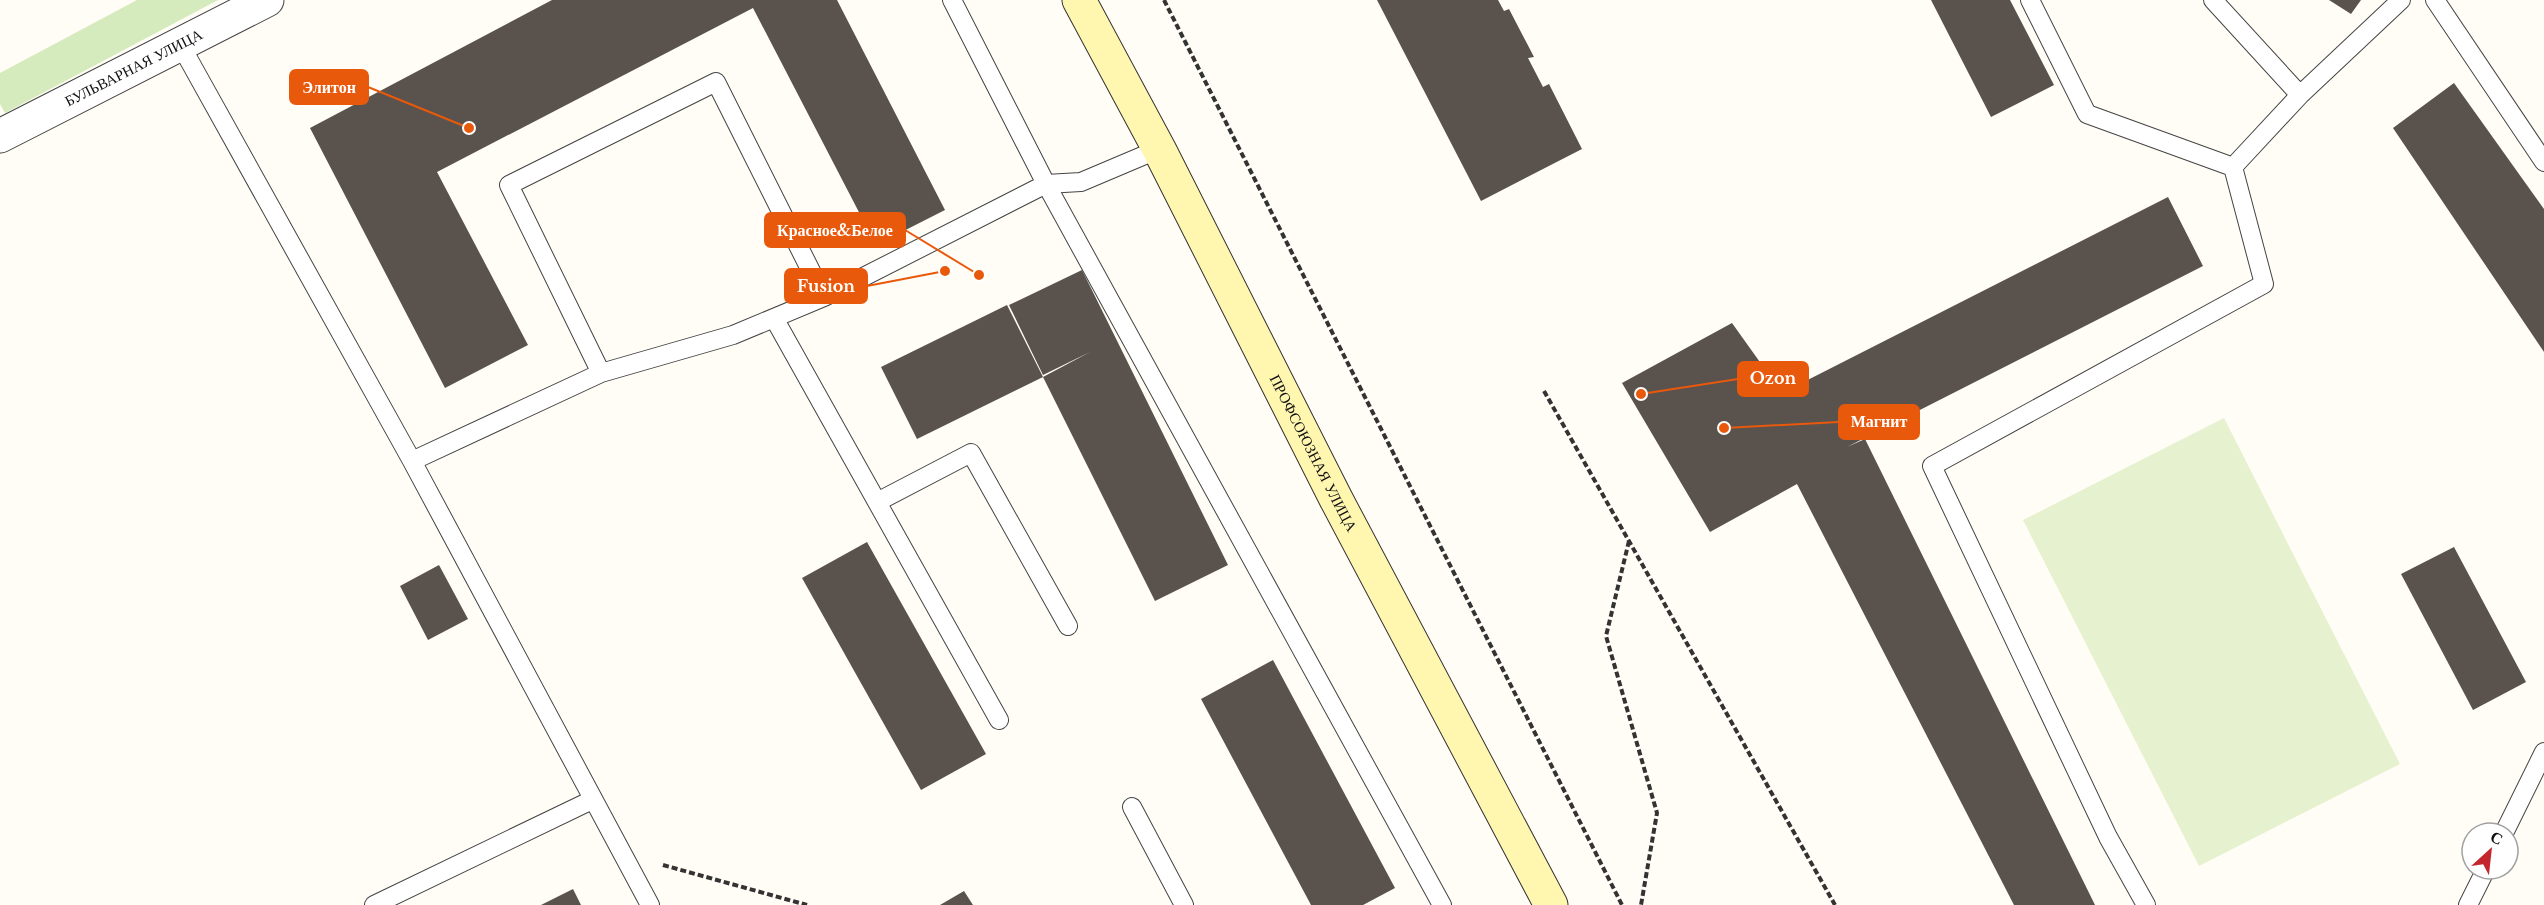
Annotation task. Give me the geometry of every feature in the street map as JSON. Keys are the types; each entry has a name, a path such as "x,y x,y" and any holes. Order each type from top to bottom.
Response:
{"main road":[{"name":"ПРОФСОЮЗНАЯ УЛИЦА","path":"1079,0 1159,149 1336,499 1551,905"}],"street":[{"name":"БУЛЬВАРНАЯ УЛИЦА","path":"0,136 267,0"}],"lane":[{"path":"952,0 1047,184 1442,905"},
{"path":"2030,0 2087,114 2233,167"},
{"path":"2213,0 2300,95"},
{"path":"2233,167 2300,95 2401,0"},
{"path":"2435,0 2544,162"},
{"path":"180,44 412,461 650,905"},
{"path":"601,373 509,185 716,82 824,297"},
{"path":"412,461 601,373 733,335 824,297 1047,184 1082,182 1159,149"},
{"path":"2146,905 2108,837 1932,466 2264,284 2233,167"},
{"path":"774,318 999,720"},
{"path":"877,502 971,453 1068,626"},
{"path":"2510,821 2544,752"},
{"path":"375,905 592,800"},
{"path":"1132,807 1184,905"},
{"path":"2468,905 2480,881"}],"path":[{"path":"1164,0 1622,905"},
{"path":"1544,391 1835,905"},
{"path":"1629,540 1606,636 1657,813 1641,905"},
{"path":"621,854 807,905"}],"green space":[{"path":"137,0 218,0 5,113 0,104 0,73"},
{"path":"2224,418 2400,764 2199,866 2023,520"}],"building":[{"path":"552,0 837,0 945,210 876,245 753,8 437,172 528,345 445,388 310,128"},
{"path":"1377,0 1498,0 1504,11 1509,9 1534,57 1528,58 1543,87 1549,84 1582,149 1481,201"},
{"path":"1931,0 2010,0 2054,85 1991,117"},
{"path":"2329,0 2361,0 2351,14"},
{"path":"2454,83 2544,209 2544,352 2393,128"},
{"path":"2168,197 2203,266 1847,447 1865,439 2095,905 2014,905 1797,484 1710,532 1622,383 1732,323 1782,393"},
{"path":"1082,270 1228,565 1155,601 1043,377 1090,352 1043,375 1009,305"},
{"path":"1007,305 1043,377 917,439 881,367"},
{"path":"867,542 986,754 921,790 802,578"},
{"path":"2454,547 2526,682 2473,710 2401,574"},
{"path":"439,565 468,619 428,640 400,586"},
{"path":"1273,660 1395,888 1363,905 1311,905 1201,699"},
{"path":"573,889 581,905 541,905"},
{"path":"964,891 973,905 940,905"}],"place":[{"name":"Элитон","path":"469,128"},
{"name":"Fusion","path":"945,271"},
{"name":"Красное&Белое","path":"979,275"},
{"name":"Ozon","path":"1641,394"},
{"name":"Магнит","path":"1724,428"}]}
